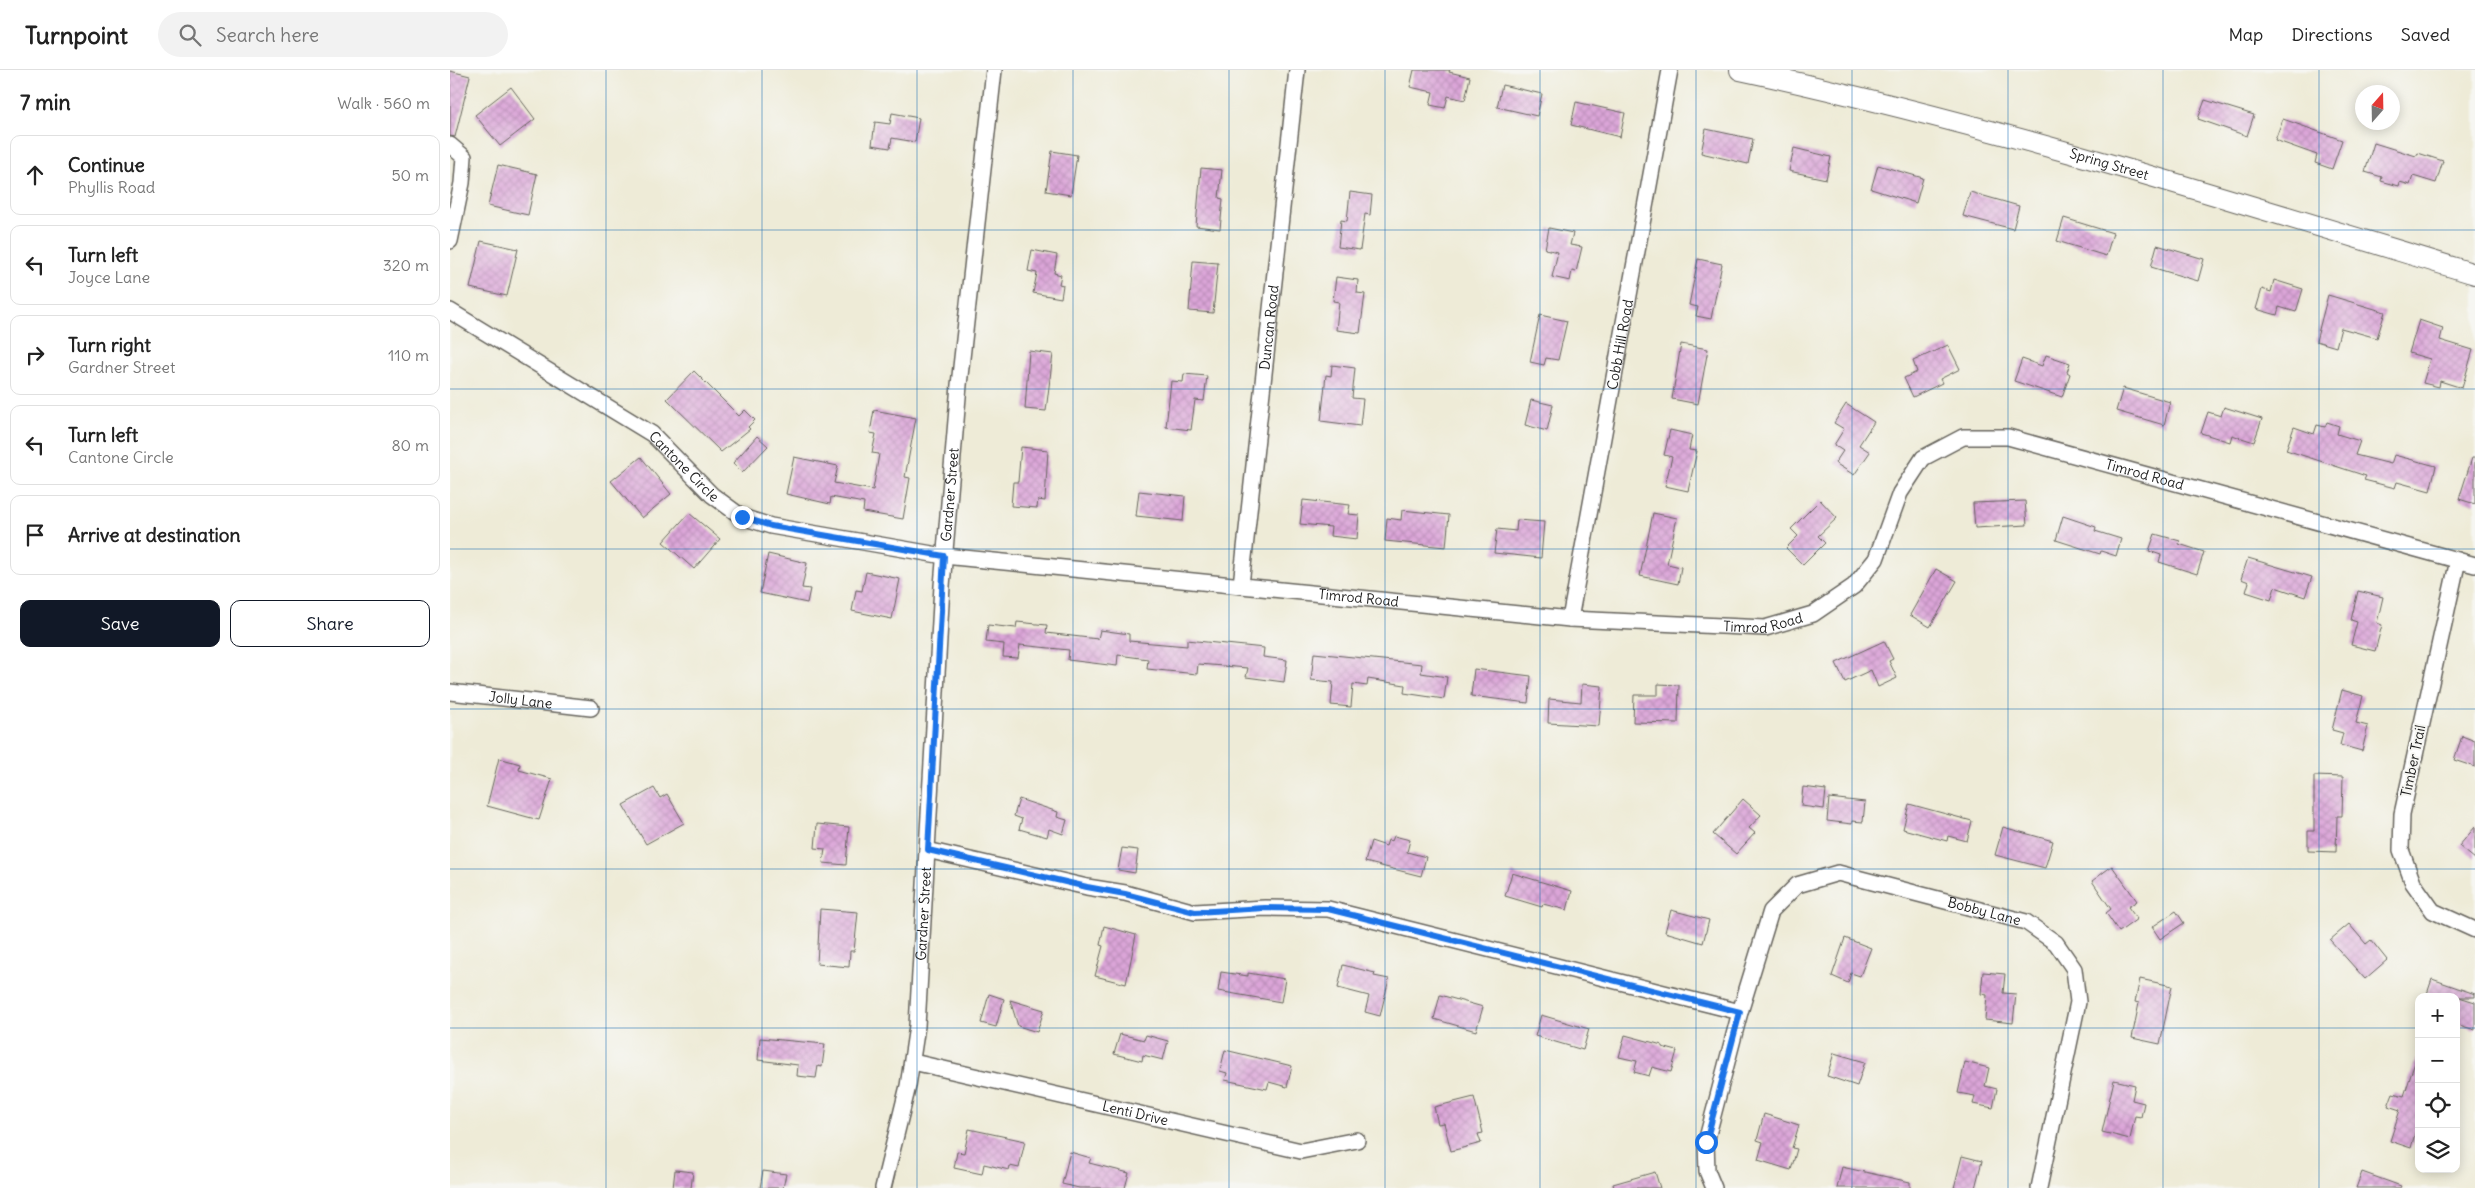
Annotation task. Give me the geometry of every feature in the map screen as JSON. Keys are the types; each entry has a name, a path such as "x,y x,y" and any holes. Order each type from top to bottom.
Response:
{"street":[{"name":"Gardner Street","path":"883,1188 913,1062 921,981 944,556 959,385 994,70"},
{"name":"Duncan Road","path":"1241,585 1297,70"},
{"name":"Cobb Hill Road","path":"1570,619 1670,70"},
{"name":"Spring Street","path":"1740,70 1915,110 2475,274"},
{"path":"450,145 464,158 462,183 450,241"},
{"name":"Cantone Circle","path":"450,311 652,434 712,495 742,517 771,526 944,556"},
{"name":"Timrod Road","path":"944,556 1570,619 1765,628 1813,614 1854,586 1876,559 1900,493 1923,458 1963,437 2008,437 2475,565"},
{"name":"Timber Trail","path":"2458,560 2402,814 2401,850 2413,883 2433,911 2475,930"},
{"name":"Jolly Lane","path":"450,692 591,708"},
{"path":"928,850 1125,894 1195,912 1265,908 1328,909 1740,1012"},
{"name":"Bobby Lane","path":"1714,1188 1707,1170 1706,1142 1740,1012 1771,911 1797,885 1838,873 2026,922 2056,943 2074,969 2078,1002 2040,1188"},
{"name":"Lenti Drive","path":"913,1062 1302,1151 1357,1140"}],"building":[{"path":"1414,70 1450,70 1449,72 1470,77 1465,100 1448,96 1445,108 1430,105 1433,92 1410,87"},
{"path":"450,71 470,76 455,137 450,136"},
{"path":"1502,85 1542,94 1537,116 1497,107"},
{"path":"511,87 535,119 500,146 475,115"},
{"path":"2205,100 2254,115 2247,136 2198,119"},
{"path":"1576,102 1625,113 1620,137 1571,125"},
{"path":"892,113 919,118 915,142 892,138 890,148 872,145 875,122 890,124"},
{"path":"2283,119 2342,140 2332,169 2315,163 2317,155 2275,140"},
{"path":"1706,129 1753,139 1748,164 1701,153"},
{"path":"2374,143 2416,156 2418,153 2443,161 2436,183 2413,176 2410,185 2400,182 2399,186 2381,181 2382,177 2365,172"},
{"path":"1794,148 1831,157 1826,179 1789,171"},
{"path":"1052,151 1077,155 1071,195 1046,191"},
{"path":"498,165 537,174 528,215 488,206"},
{"path":"1878,165 1923,178 1916,203 1871,189"},
{"path":"1201,168 1222,170 1219,198 1223,199 1220,229 1196,226"},
{"path":"1350,192 1372,195 1370,215 1365,214 1360,250 1338,247 1341,220 1347,221"},
{"path":"1970,192 2019,206 2013,229 1963,216"},
{"path":"2064,218 2113,233 2106,256 2057,241"},
{"path":"1549,228 1573,233 1570,245 1582,247 1576,272 1572,271 1570,281 1552,277 1558,252 1545,249"},
{"path":"481,241 518,249 507,296 470,288"},
{"path":"2157,245 2204,259 2198,281 2151,267"},
{"path":"1032,250 1057,255 1054,273 1061,275 1059,284 1063,285 1061,298 1033,293 1037,273 1028,271"},
{"path":"1698,259 1722,264 1711,319 1696,316 1698,307 1689,305"},
{"path":"1193,261 1218,263 1213,313 1189,311"},
{"path":"1336,277 1358,280 1357,293 1365,294 1360,333 1336,330 1339,302 1333,301"},
{"path":"2274,280 2303,289 2296,312 2279,307 2277,315 2256,309 2262,289 2271,292"},
{"path":"2328,295 2385,312 2377,338 2341,328 2336,347 2316,341"},
{"path":"1540,315 1567,321 1558,360 1546,358 1544,365 1530,362"},
{"path":"2419,320 2443,328 2440,340 2473,350 2462,388 2440,381 2439,387 2423,383 2430,359 2409,353"},
{"path":"1681,344 1708,349 1698,404 1672,399"},
{"path":"1948,345 1960,369 1940,379 1942,383 1913,397 1904,378 1917,372 1913,361"},
{"path":"1029,351 1053,354 1046,411 1025,409"},
{"path":"2046,355 2070,363 2067,372 2070,374 2062,397 2014,381 2022,359 2042,366"},
{"path":"1332,365 1355,368 1352,398 1363,399 1360,426 1321,421 1326,375 1331,376"},
{"path":"694,371 739,416 745,410 755,420 748,427 750,429 721,452 667,399"},
{"path":"1184,374 1207,376 1204,401 1195,400 1191,430 1166,427 1171,381 1183,382"},
{"path":"2123,388 2170,402 2164,425 2116,411"},
{"path":"1531,400 1553,405 1547,431 1525,425"},
{"path":"1846,404 1874,422 1859,445 1870,452 1854,475 1835,463 1843,451 1834,445 1844,429 1834,423"},
{"path":"2224,407 2262,419 2254,442 2232,435 2230,442 2201,433 2208,412 2221,416"},
{"path":"874,410 916,418 905,477 910,478 903,519 863,512 864,503 831,497 830,504 786,494 794,457 838,466 834,483 873,490 879,454 872,453 876,434 870,433"},
{"path":"2327,422 2339,426 2337,434 2360,441 2355,455 2391,464 2394,455 2436,466 2430,491 2397,482 2395,488 2364,480 2366,476 2286,450 2294,427 2314,434 2317,425 2325,427"},
{"path":"1670,430 1692,435 1689,450 1697,451 1688,491 1665,486 1672,457 1664,455"},
{"path":"757,436 768,446 742,473 733,463"},
{"path":"1021,447 1048,450 1045,501 1038,500 1037,508 1011,506 1013,482 1018,482"},
{"path":"641,457 671,494 642,518 611,481"},
{"path":"2472,458 2475,458 2475,504 2459,499"},
{"path":"1139,491 1185,496 1183,521 1136,516"},
{"path":"1303,500 1350,505 1348,514 1359,515 1357,539 1330,536 1331,527 1300,524"},
{"path":"1820,500 1837,518 1818,536 1825,543 1803,565 1786,548 1798,536 1791,529"},
{"path":"2025,501 2027,525 1975,528 1973,503"},
{"path":"1402,510 1449,515 1446,547 1385,541 1387,518 1401,520"},
{"path":"689,513 720,539 694,569 663,542"},
{"path":"1653,513 1677,518 1667,564 1681,567 1678,584 1640,576"},
{"path":"2063,516 2096,527 2095,531 2121,539 2116,556 2101,551 2100,554 2056,540"},
{"path":"1517,520 1544,522 1541,558 1494,553 1497,529 1516,531"},
{"path":"2155,534 2180,541 2179,544 2204,552 2197,574 2159,562 2161,555 2149,551"},
{"path":"768,554 807,563 802,588 810,589 807,603 760,593"},
{"path":"2248,558 2312,577 2305,597 2275,587 2271,600 2246,592 2249,582 2241,579"},
{"path":"1936,569 1957,581 1930,627 1910,615"},
{"path":"866,572 900,579 892,619 852,611 856,590 862,591"},
{"path":"2358,591 2383,597 2377,623 2382,625 2375,651 2351,645 2357,622 2351,620"},
{"path":"1017,622 1047,625 1046,633 1098,639 1100,630 1129,634 1129,641 1187,646 1187,640 1264,648 1263,657 1287,660 1284,682 1246,677 1248,668 1198,664 1197,674 1147,669 1148,659 1118,655 1117,666 1068,660 1069,650 1020,645 1018,658 1003,657 1004,644 986,642 988,625 1016,628"},
{"path":"1884,641 1893,659 1889,661 1897,678 1878,687 1871,670 1845,682 1836,663"},
{"path":"1314,653 1422,664 1421,673 1447,677 1444,699 1404,693 1405,685 1368,679 1367,686 1353,684 1351,707 1331,705 1333,682 1311,680"},
{"path":"1474,669 1531,676 1528,703 1471,696"},
{"path":"1582,684 1602,686 1599,726 1548,723 1549,699 1581,702"},
{"path":"1658,684 1679,685 1678,723 1633,722 1634,695 1658,695"},
{"path":"2342,690 2363,696 2356,723 2368,726 2362,751 2340,745 2343,733 2332,730"},
{"path":"2462,736 2475,741 2475,767 2454,760"},
{"path":"499,758 520,764 519,770 552,779 539,820 487,806"},
{"path":"2314,776 2343,777 2342,816 2337,816 2336,852 2308,851 2308,831 2314,831"},
{"path":"1803,787 1826,790 1824,809 1801,806"},
{"path":"654,788 660,798 667,794 684,823 646,844 623,805"},
{"path":"1829,798 1865,802 1863,822 1852,821 1852,824 1827,821"},
{"path":"1019,799 1058,812 1057,817 1067,820 1063,834 1049,829 1047,837 1019,829 1022,819 1014,816"},
{"path":"1743,799 1761,815 1749,828 1755,833 1736,854 1713,834"},
{"path":"1909,804 1972,821 1967,841 1948,836 1947,841 1903,829"},
{"path":"817,824 849,827 846,865 823,863 825,849 815,848"},
{"path":"2003,827 2053,841 2045,868 1995,855"},
{"path":"2475,827 2475,859 2459,846"},
{"path":"1394,836 1410,840 1407,852 1426,857 1421,876 1365,862 1371,841 1386,846 1388,840 1392,841"},
{"path":"1122,848 1138,850 1135,873 1118,870"},
{"path":"2112,866 2137,901 2128,907 2137,919 2119,932 2106,913 2111,909 2092,881"},
{"path":"1512,873 1572,891 1567,910 1543,904 1542,907 1505,896"},
{"path":"820,909 858,912 854,951 850,951 849,967 817,964"},
{"path":"1671,910 1709,920 1703,943 1665,932"},
{"path":"2176,911 2184,923 2160,939 2152,927"},
{"path":"2349,924 2366,944 2371,940 2387,960 2365,979 2330,940"},
{"path":"1104,926 1136,935 1126,984 1095,976 1103,946 1100,945"},
{"path":"1845,938 1871,948 1860,976 1851,973 1848,983 1832,976"},
{"path":"1343,965 1375,973 1374,976 1389,979 1380,1016 1365,1012 1369,996 1338,988"},
{"path":"1221,972 1248,976 1248,973 1285,979 1281,1002 1218,991"},
{"path":"1983,972 2005,974 2003,993 2016,994 2013,1023 1985,1020 1987,995 1981,994"},
{"path":"2140,979 2172,986 2160,1044 2132,1038 2139,1003 2135,1002"},
{"path":"2432,979 2475,994 2475,997 2460,997 2460,993 2427,993"},
{"path":"989,994 1004,999 996,1027 981,1023"},
{"path":"1440,995 1483,1007 1476,1031 1434,1019"},
{"path":"2460,997 2475,1002 2475,1030 2460,1025"},
{"path":"1010,1000 1044,1010 1037,1032 1018,1026"},
{"path":"1541,1015 1589,1029 1583,1050 1535,1036"},
{"path":"1120,1034 1144,1040 1146,1035 1168,1041 1163,1060 1143,1055 1142,1061 1114,1054"},
{"path":"1625,1035 1677,1051 1671,1072 1652,1067 1649,1076 1634,1072 1637,1061 1619,1057"},
{"path":"760,1038 825,1044 822,1067 818,1066 816,1078 797,1076 798,1065 758,1060"},
{"path":"1225,1050 1292,1066 1287,1087 1269,1082 1267,1089 1225,1080 1227,1073 1220,1071"},
{"path":"1834,1053 1865,1062 1857,1086 1827,1076"},
{"path":"1965,1062 1989,1068 1985,1086 1997,1089 1993,1108 1973,1104 1975,1096 1958,1093"},
{"path":"2415,1062 2415,1134 2411,1148 2390,1141 2400,1110 2388,1106 2393,1093 2404,1096"},
{"path":"2114,1080 2135,1085 2132,1100 2144,1103 2141,1117 2135,1116 2130,1139 2102,1132"},
{"path":"1474,1097 1483,1133 1478,1134 1481,1143 1451,1151 1444,1123 1438,1124 1434,1107"},
{"path":"1764,1114 1799,1125 1792,1148 1797,1149 1791,1170 1758,1160 1763,1142 1757,1140"},
{"path":"969,1129 1025,1141 1019,1168 1010,1166 1009,1170 984,1164 982,1174 954,1168 957,1152 964,1153"},
{"path":"1070,1152 1091,1158 1089,1163 1129,1173 1125,1188 1079,1188 1062,1184"},
{"path":"1962,1156 1982,1161 1975,1188 1954,1188"},
{"path":"1842,1167 1910,1182 1910,1188 1837,1188"},
{"path":"675,1170 693,1172 691,1188 673,1188"},
{"path":"763,1171 786,1174 783,1188 760,1188"},
{"path":"1655,1172 1660,1188 1614,1188 1613,1184"},
{"path":"2362,1172 2401,1186 2400,1188 2356,1188"}],"route":[{"path":"742,517 771,526 944,556 928,850 1125,894 1195,912 1265,908 1328,909 1740,1012 1706,1142"}]}
